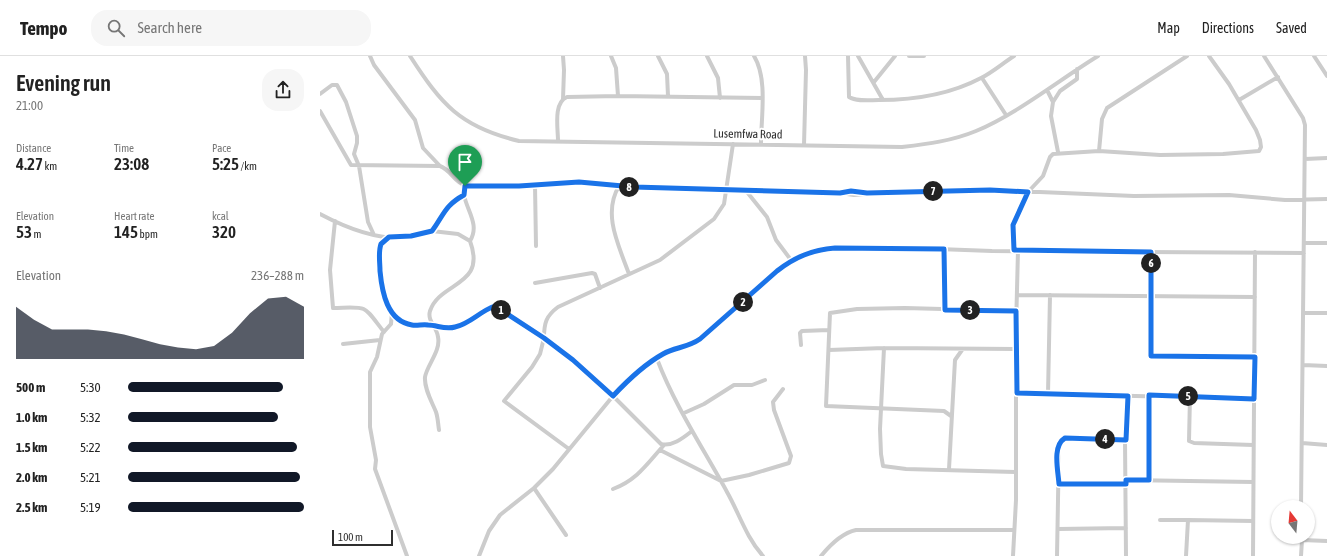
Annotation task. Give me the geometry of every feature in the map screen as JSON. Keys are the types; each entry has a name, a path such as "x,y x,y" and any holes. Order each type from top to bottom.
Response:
{"street":[{"path":"370,56 378,70 416,120 423,148 440,166 451,173 460,184 465,186 535,185 579,182 619,186 747,192 840,193 854,196 867,193 990,190 1134,196 1229,195 1285,200 1327,199"},
{"name":"Lusemfwa Road","path":"410,56 439,98 453,112 474,125 497,136 519,141 902,147 927,144 976,131 1047,90 1098,56"},
{"path":"558,141 559,105 562,99 564,86 563,56"},
{"path":"611,56 616,68 618,96"},
{"path":"658,56 667,74 668,96"},
{"path":"707,56 718,78 720,98"},
{"path":"754,56 762,72 761,144"},
{"path":"804,145 805,56"},
{"path":"848,56 849,97 859,100 883,100 933,96 962,87 982,78 1014,56"},
{"path":"858,56 883,100"},
{"path":"874,82 895,56"},
{"path":"910,56 924,56"},
{"path":"1099,151 1101,126 1107,108 1187,56"},
{"path":"1013,556 1016,472 1017,295 1016,250 1013,225 1028,192 1043,176 1050,157 1058,152 1099,151 1160,154 1256,153 1260,150 1260,140 1239,100 1209,56"},
{"path":"1264,56 1304,121 1305,199 1301,500"},
{"path":"1314,56 1327,74"},
{"path":"1052,102 1060,91 1077,78 1077,69"},
{"path":"1239,100 1278,77"},
{"path":"982,78 1006,115"},
{"path":"320,94 334,84 338,86 346,102 356,136 357,143 354,154 358,166 368,222 374,235"},
{"path":"1047,90 1052,102 1051,116 1058,152"},
{"path":"562,99 574,96 762,98"},
{"path":"320,111 349,163 358,166 440,166"},
{"path":"569,449 504,401 532,367 540,354 544,338 545,319 549,313 572,300 660,260 714,219 724,204 733,144"},
{"path":"1305,159 1327,158"},
{"path":"535,185 536,246"},
{"path":"439,430 425,379 438,345 438,337 430,320 430,312 434,303 471,272 474,261 474,253 470,241 474,226 473,216 466,204 464,195 465,186"},
{"path":"619,186 612,200 612,212 617,241 629,274"},
{"path":"747,192 767,217 776,240 790,260"},
{"path":"432,231 443,211 455,200 464,195"},
{"path":"320,214 361,232 374,235 389,237 411,236 432,231 458,234 470,241"},
{"path":"335,221 330,270 333,308 367,309 384,332"},
{"path":"389,237 381,244 379,255 383,292 392,312 391,324 384,332 380,340 376,357 370,372 370,428 376,460 375,469 407,556"},
{"path":"1304,243 1327,243"},
{"path":"479,556 489,531 500,515 534,488 553,469 613,396 634,376 658,359 662,354 688,347 700,339 790,260 821,249 835,248 1304,253"},
{"path":"944,249 945,310"},
{"path":"1151,252 1151,356 1255,357"},
{"path":"1253,556 1255,252"},
{"path":"535,283 592,273 595,274 600,288"},
{"path":"1017,295 1255,297"},
{"path":"1048,394 1050,295"},
{"path":"392,312 411,325 434,326 446,329 466,324 495,306 544,338 573,360 613,396 656,442 664,445 675,442 692,431"},
{"path":"951,416 944,411 826,406 831,312 857,309 1016,311"},
{"path":"1303,313 1327,313"},
{"path":"800,345 800,333 802,331 829,330"},
{"path":"343,344 380,340"},
{"path":"829,350 884,348 1016,350"},
{"path":"884,348 880,444 883,466 906,469 1016,472"},
{"path":"949,469 955,360 962,350"},
{"path":"658,359 692,431 721,481 747,533 763,556"},
{"path":"1302,365 1327,366"},
{"path":"684,413 704,404 734,386 752,385 765,380"},
{"path":"660,450 721,481 743,477 789,463 791,456 774,410 773,402 783,389"},
{"path":"1017,393 1190,396 1254,399"},
{"path":"1149,395 1149,480"},
{"path":"1126,556 1126,440 1128,396"},
{"path":"1190,396 1189,441 1194,443 1253,445"},
{"path":"944,411 952,406"},
{"path":"1057,556 1059,484 1058,450 1061,441 1065,438 1126,440"},
{"path":"1302,444 1327,445"},
{"path":"613,490 627,484 636,477 664,445"},
{"path":"1059,484 1149,480 1254,482"},
{"path":"534,488 566,535"},
{"path":"1160,520 1253,521"},
{"path":"1186,556 1188,520"},
{"path":"1058,529 1126,528"},
{"path":"821,556 848,531 1013,530"},
{"path":"1315,540 1327,541"},
{"path":"1301,556 1302,544"}],"route":[{"path":"579,182 605,186 708,188 747,192 840,193 851,191 878,193 990,190 1028,192 1014,219 1014,250 1151,252 1151,356 1255,357 1254,399 1149,395 1149,480 1126,480 1126,484 1059,484 1058,450 1059,444 1065,438 1126,440 1128,396 1017,393 1016,311 945,310 944,249 911,248 821,249 790,260 700,339 688,347 662,354 658,359 649,364 620,388 613,396 573,360 544,338 495,306 466,324 446,329 431,325 411,325 406,323 388,308 383,292 379,247 389,237 411,236 432,231 439,221 443,211 455,200 464,195 465,186 556,185 579,182"}]}
